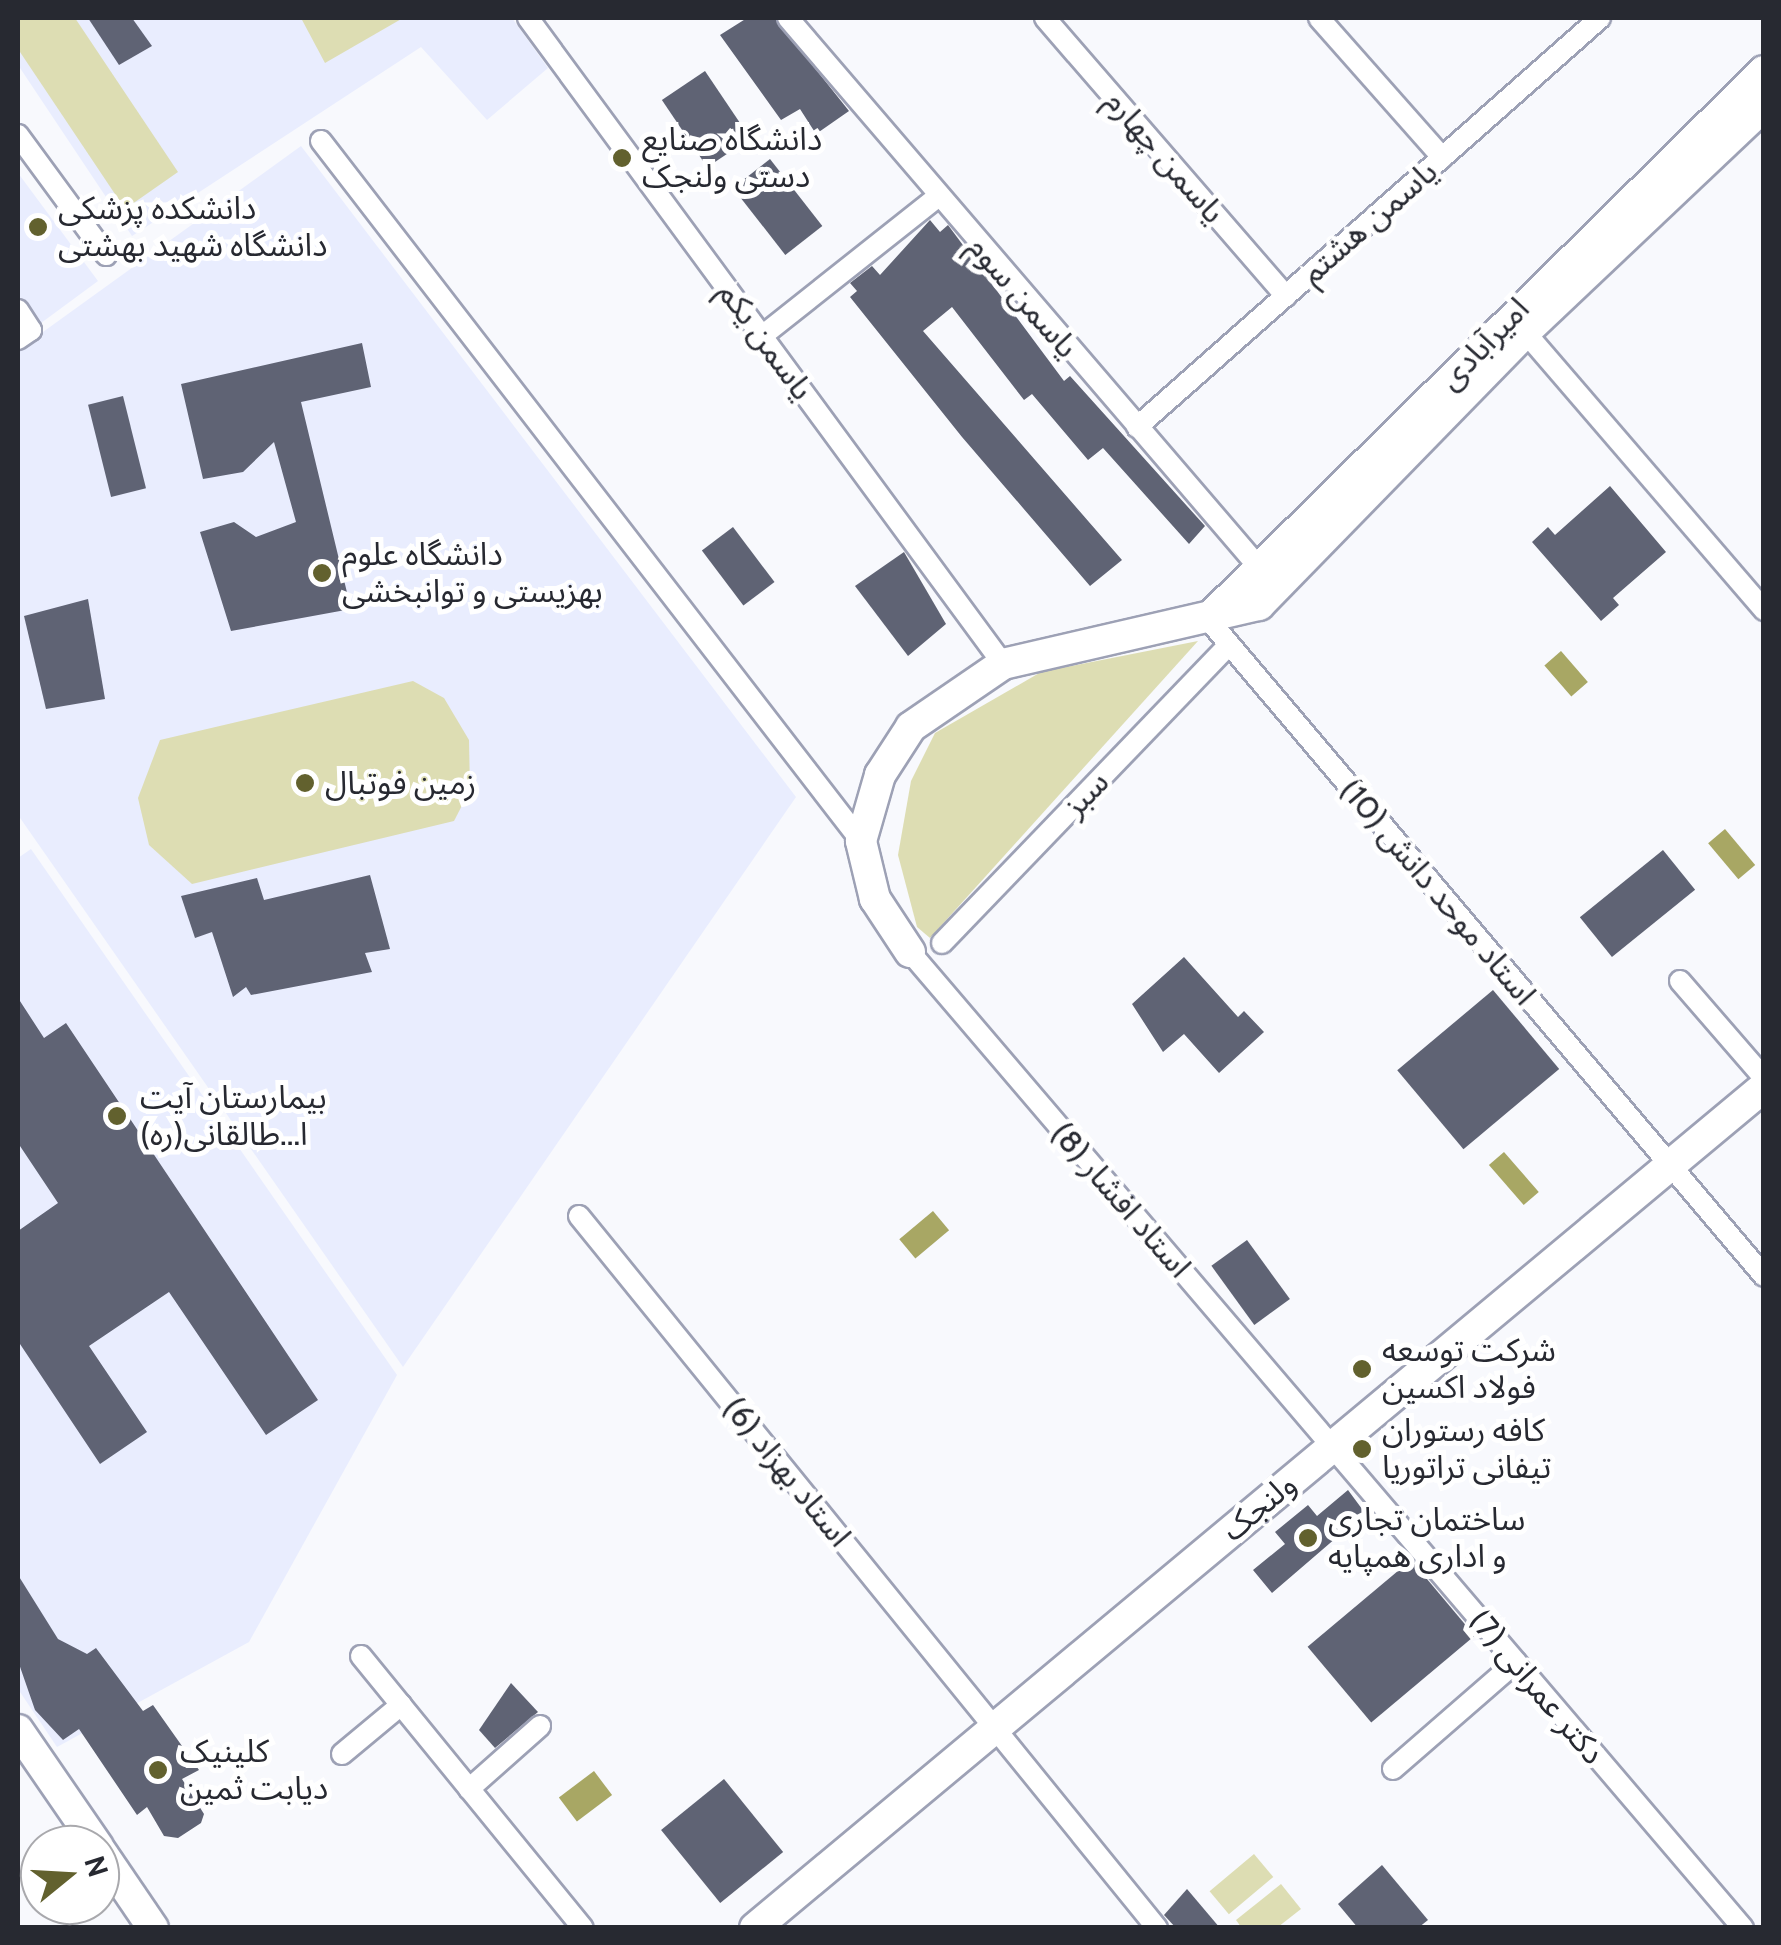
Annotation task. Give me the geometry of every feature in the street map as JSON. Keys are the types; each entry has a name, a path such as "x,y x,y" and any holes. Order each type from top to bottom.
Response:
{"street":[{"name":"یاسمن یکم","path":"528,18 1004,664"},
{"name":"یاسمن سوم","path":"788,18 936,198 1271,581"},
{"name":"یاسمن چهارم","path":"1045,18 1286,296"},
{"path":"1319,18 1442,157"},
{"name":"یاسمن هشتم","path":"1137,427 1600,18"},
{"name":"امیرآبادی","path":"861,842 893,748 950,694 1004,664 1207,618 1271,581 1764,71"},
{"name":"امیرآبادی","path":"1518,324 1764,106"},
{"path":"18,135 106,255"},
{"path":"321,141 861,842 875,898 910,952"},
{"path":"762,336 936,198"},
{"path":"18,310 31,330 18,339"},
{"path":"1518,324 1764,610"},
{"name":"استاد موحد دانش (10)","path":"1207,618 1764,1276"},
{"name":"سبز","path":"942,943 1229,645"},
{"name":"استاد افشار (8)","path":"910,952 1332,1446"},
{"path":"1680,981 1764,1078"},
{"name":"ولنجک","path":"755,1928 1764,1087"},
{"name":"استاد بهزاد (6)","path":"579,1216 1157,1928"},
{"name":"دکتر عمرانی (7)","path":"1332,1446 1742,1928"},
{"path":"361,1656 583,1928"},
{"path":"1394,1769 1516,1662"},
{"path":"342,1754 401,1705"},
{"path":"470,1788 540,1726"},
{"path":"18,1730 82,1825"},
{"path":"120,1879 154,1928"}],"shaded area":[{"path":"18,18 512,18 548,68 487,120 421,47 132,236 18,65"},
{"name":"دانشگاه علوم بهزیستی و توانبخشی","path":"301,146 796,797 403,1367 18,815 18,350"},
{"name":"دانشکده پزشکی دانشگاه شهید بهشتی","path":"18,173 98,281 18,340"},
{"path":"1561,651 1588,682 1571,696 1544,665"},
{"path":"1725,829 1755,865 1738,879 1708,843"},
{"name":"بیمارستان آیت ا...طالقانی(ره)","path":"31,849 397,1375 249,1642 57,1747 18,1689 18,858"},
{"path":"1504,1152 1539,1192 1524,1205 1489,1165"},
{"path":"933,1211 949,1230 915,1258 899,1239"},
{"path":"594,1771 612,1795 577,1821 559,1797"}],"green space":[{"path":"18,18 75,18 178,172 125,209 18,49"},
{"path":"301,18 403,18 325,63"},
{"path":"1198,641 930,938 917,927 898,855 911,781 935,733 1041,672"},
{"name":"زمین فوتبال","path":"413,681 444,698 469,740 470,790 454,821 192,884 149,845 138,798 160,740"},
{"path":"1254,1854 1273,1877 1229,1914 1210,1891"},
{"path":"1281,1884 1301,1909 1278,1927 1241,1927 1236,1920"}],"building":[{"path":"88,18 132,18 152,46 119,65"},
{"path":"747,18 775,18 849,111 816,134 800,109 781,120 720,35"},
{"path":"705,71 750,138 707,167 662,100"},
{"path":"770,159 822,226 785,255 733,188"},
{"path":"930,220 940,232 948,225 1064,381 1070,376 1205,526 1189,544 1103,448 1088,460 1032,394 1024,400 952,307 923,331 1122,560 1090,586 962,437 850,297 857,291 850,283 872,266 880,275"},
{"path":"362,343 371,387 301,402 351,609 231,631 200,532 234,522 256,537 296,522 274,442 243,472 203,479 181,384"},
{"path":"123,396 146,488 111,497 88,405"},
{"path":"1610,486 1666,552 1613,598 1619,605 1601,621 1532,542 1548,527 1555,535"},
{"path":"733,527 775,582 743,606 702,550"},
{"path":"904,552 946,624 908,656 855,586"},
{"path":"88,599 105,699 46,709 24,616"},
{"path":"1663,850 1695,890 1612,957 1580,917"},
{"path":"370,875 390,949 365,953 372,972 251,995 246,987 233,997 212,932 195,938 181,896 257,878 264,900"},
{"path":"1184,957 1238,1017 1244,1011 1264,1032 1219,1073 1184,1034 1163,1052 1132,1004"},
{"path":"1493,990 1559,1069 1463,1149 1397,1070"},
{"path":"18,998 44,1038 66,1023 318,1400 266,1435 169,1292 89,1346 147,1432 100,1464 18,1341 18,1231 58,1203 18,1143"},
{"path":"1247,1240 1290,1299 1254,1325 1211,1266"},
{"name":"ساختمان تجاری و اداری همپایه","path":"1348,1490 1365,1513 1272,1593 1253,1570 1285,1544 1275,1532 1308,1505 1317,1516"},
{"path":"1411,1560 1475,1636 1371,1723 1308,1647"},
{"path":"18,1575 58,1639 87,1654 96,1648 143,1711 153,1705 199,1770 182,1779 204,1814 201,1823 178,1838 164,1836 147,1807 137,1815 79,1729 63,1740 35,1710 18,1661"},
{"path":"511,1683 538,1712 495,1748 479,1730"},
{"path":"724,1779 783,1852 720,1903 661,1830"},
{"path":"1382,1865 1428,1920 1418,1928 1358,1928 1338,1904"},
{"path":"1187,1889 1220,1928 1176,1928 1164,1915"}],"place":[{"name":"دانشگاه صنایع دستى ولنجک","path":"622,158"},
{"name":"دانشکده پزشکی دانشگاه شهید بهشتی","path":"38,227"},
{"name":"دانشگاه علوم بهزیستی و توانبخشی","path":"322,573"},
{"name":"زمین فوتبال","path":"305,783"},
{"name":"بیمارستان آیت ا...طالقانی(ره)","path":"117,1116"},
{"name":"شرکت توسعه فولاد اکسین","path":"1362,1369"},
{"name":"کافه رستوران تیفانی تراتوریا","path":"1362,1449"},
{"name":"ساختمان تجاری و اداری همپایه","path":"1308,1538"},
{"name":"کلینیک دیابت ثمین","path":"158,1770"}]}
